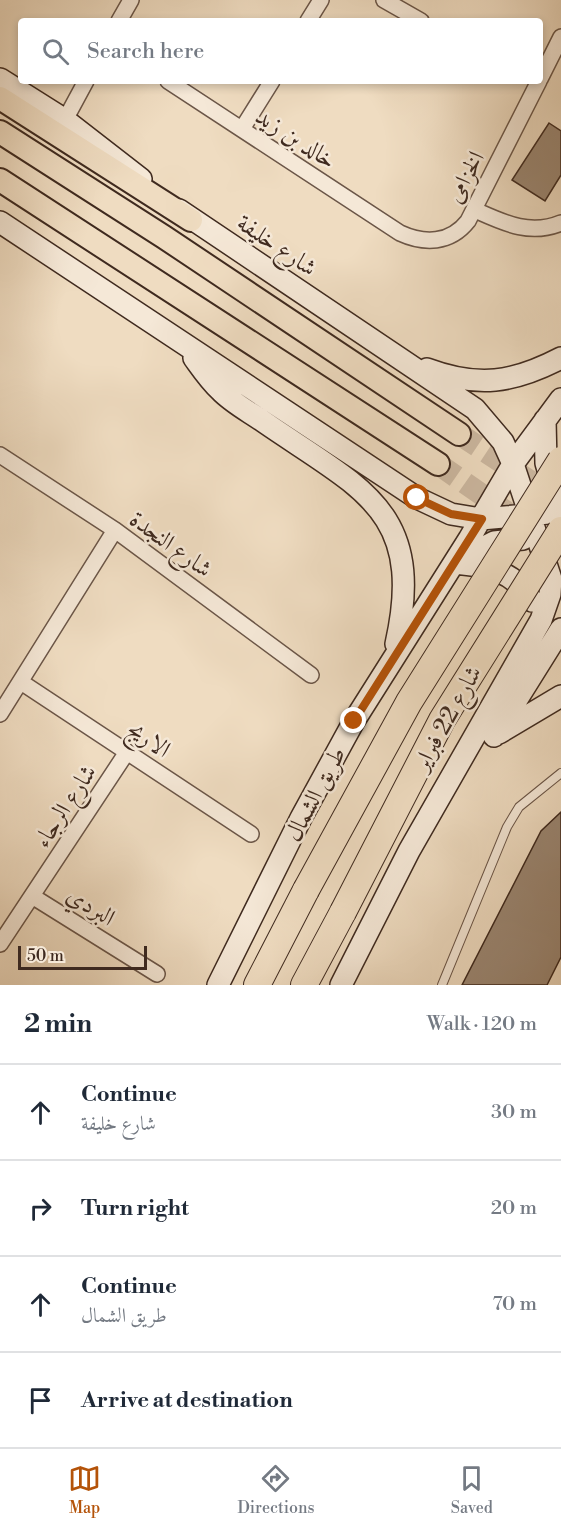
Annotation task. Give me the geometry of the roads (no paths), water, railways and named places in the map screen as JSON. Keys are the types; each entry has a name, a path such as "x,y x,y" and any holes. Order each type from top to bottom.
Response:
{"highway":[{"name":"شارع 22 فبراير","path":"256,985 409,702 561,460"},
{"name":"شارع 22 فبراير","path":"304,985 442,720 556,521"}],"main road":[{"name":"شارع خليفة","path":"0,79 65,120 191,220 475,409 503,442 513,464"},
{"path":"0,98 191,220"},
{"path":"0,132 164,237 459,434"},
{"path":"0,180 438,464"},
{"path":"0,222 417,498 451,514 482,519 530,516 556,521"},
{"path":"180,342 220,391 366,493 387,518 400,549 405,586 403,612 393,660"},
{"path":"398,358 455,378 478,381 520,377 561,358"},
{"path":"561,399 545,420 546,463 556,521 561,536"},
{"name":"طريق الشمال","path":"218,985 301,818 354,721 482,519 513,464 545,420"},
{"path":"561,446 558,460 561,475"},
{"path":"513,464 530,516"},
{"path":"530,516 556,521"},
{"path":"454,563 494,542 556,521"},
{"path":"341,985 409,851 541,620 550,594 556,521"},
{"path":"454,563 489,566 505,572 528,594 541,620"},
{"path":"494,736 561,629"},
{"path":"458,762 494,736 561,696"}],"street":[{"path":"121,18 131,0"},
{"path":"310,18 321,0"},
{"path":"384,0 416,18"},
{"name":"الخزامى","path":"543,69 561,37"},
{"path":"65,120 84,84"},
{"name":"خالد بن زيد","path":"173,84 400,232"},
{"path":"242,129 270,84"},
{"name":"الخزامى","path":"400,232 428,241 446,238 462,229 475,210 535,84"},
{"path":"475,210 511,226 526,229 546,230 561,223"},
{"name":"شارع النجدة","path":"0,455 115,530 311,675"},
{"path":"0,714 115,530"},
{"name":"الاريج","path":"21,682 251,834"},
{"name":"شارع الرجاء","path":"0,944 127,752"},
{"name":"البردي","path":"32,896 157,974"}],"lane":[{"path":"442,985 507,827 519,807 561,773"}],"tunnel":[{"path":"459,434 557,499"},
{"path":"438,464 508,513"}]}
